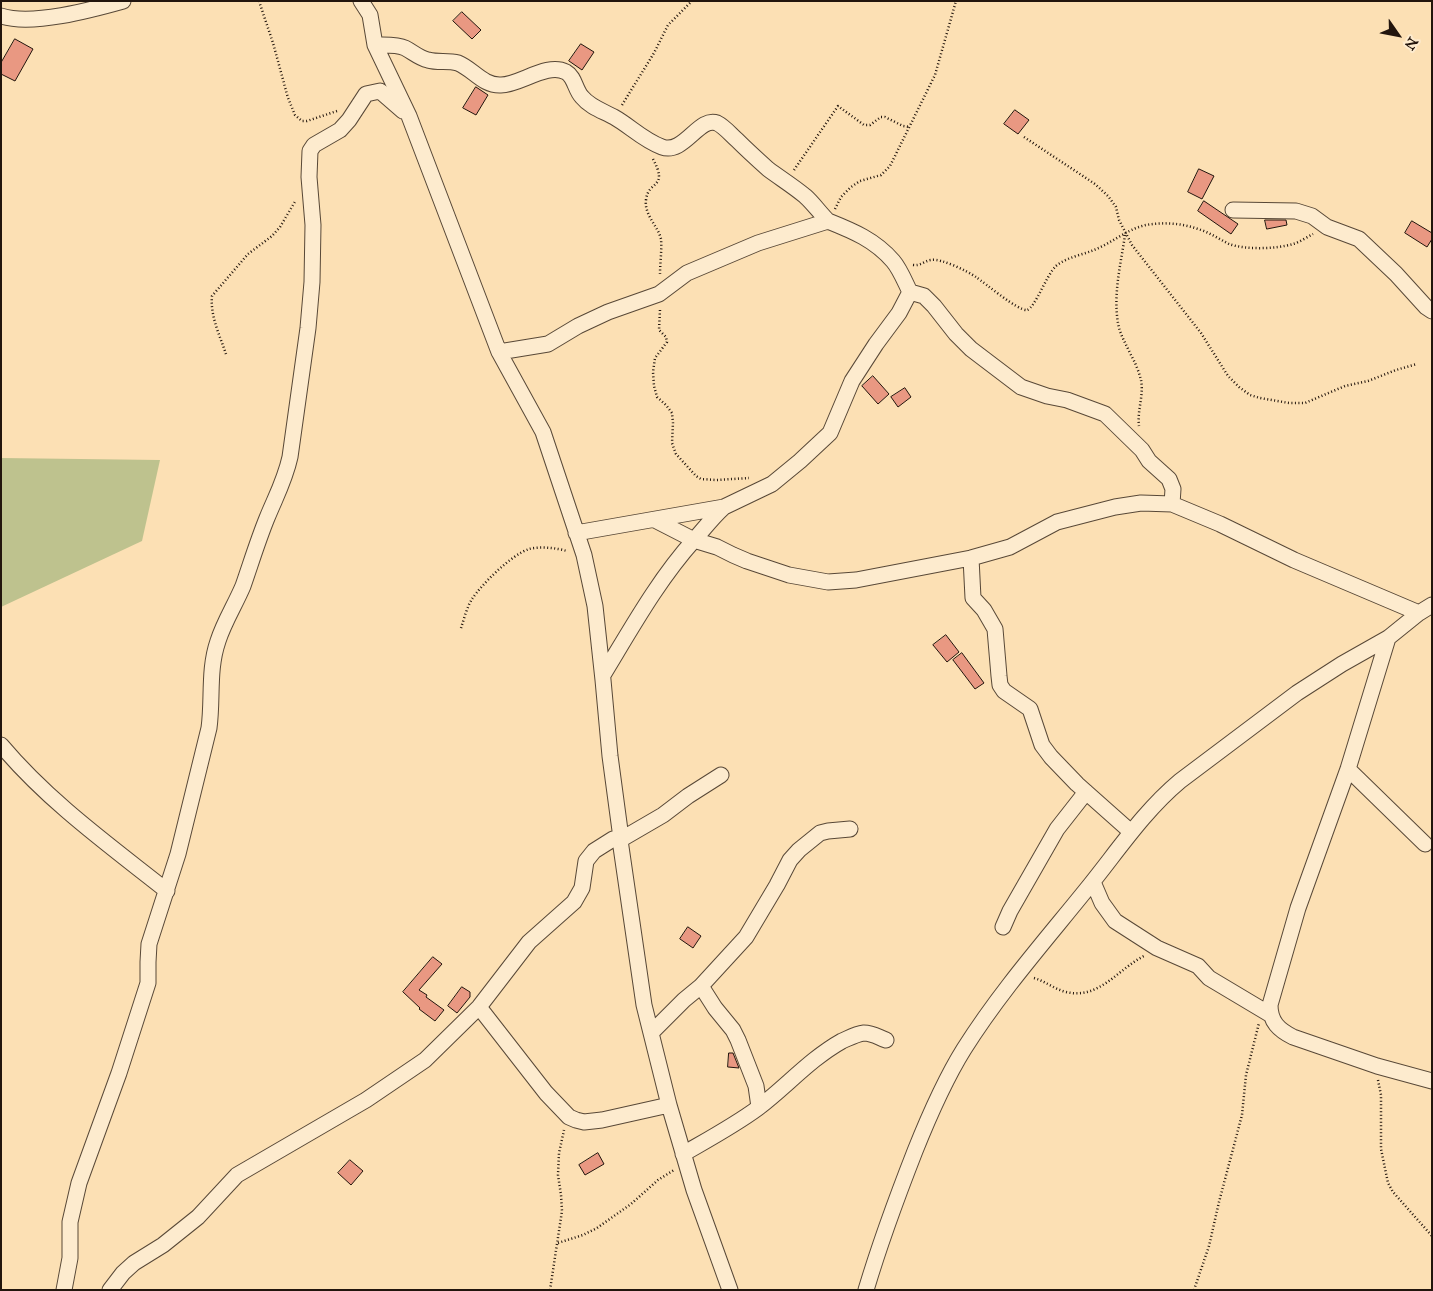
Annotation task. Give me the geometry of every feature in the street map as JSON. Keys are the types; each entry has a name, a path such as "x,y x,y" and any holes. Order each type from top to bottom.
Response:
{"street":[{"path":"1,16 10,19 38,19 91,10 123,1"},
{"path":"361,1 370,15 375,45 409,116 499,352 544,432 584,555 595,606 620,839 644,1005 669,1105 694,1190 730,1290"},
{"path":"375,45 403,47 423,59 460,64 493,85 502,86 537,73 561,70 570,75 576,91 586,102 615,117 643,138 664,148 676,146 706,123 716,123 724,128 768,169 806,196 828,221 860,234 873,242 894,262 910,292 924,296 971,349 1010,380 1034,392 1067,400 1105,414 1169,479 1173,489 1172,504"},
{"path":"64,1290 70,1258 70,1222 79,1183 122,1066 148,983 149,944 189,815 209,728 211,714 210,684 215,651 243,585 266,520 286,476 308,328 312,282 313,225 309,177 310,152 312,147 340,130 366,94 380,91 409,116"},
{"path":"1233,210 1296,212 1312,216 1327,227 1359,239 1432,311"},
{"path":"499,352 548,344 578,326 608,312 659,294 688,273 758,243 828,221"},
{"path":"603,675 674,564 712,518 724,508 772,484 800,461 830,432 852,381 899,312 910,292"},
{"path":"655,520 694,540 717,546 733,555 789,575 828,582 856,580 971,558 1010,547 1057,522 1115,507 1141,503 1172,504 1220,524 1294,560 1425,609"},
{"path":"576,533 724,508"},
{"path":"971,558 973,598 984,610 995,629 1000,685 1004,692 1030,709 1036,732 1042,745 1058,764 1131,832"},
{"path":"866,1290 895,1201 936,1100 963,1050 1002,994 1131,832 1164,794 1188,775 1297,693 1342,664 1388,638 1425,609"},
{"path":"1267,1012 1298,908 1348,769 1388,638"},
{"path":"1,745 74,818 167,891"},
{"path":"1348,769 1425,844"},
{"path":"110,1290 123,1273 134,1263 163,1245 198,1217 237,1175 366,1100 425,1060 479,1007 529,942 574,902 582,888 586,861 594,852 613,839 620,839 663,815 721,775"},
{"path":"1003,927 1010,911 1057,829 1086,792"},
{"path":"651,1033 701,986 746,937 790,860 799,850 820,833 850,829"},
{"path":"1092,882 1102,903 1115,921 1161,950 1191,962 1209,978 1267,1012 1275,1025 1283,1032 1376,1066 1432,1081"},
{"path":"701,986 733,1030 738,1040 756,1086 759,1107"},
{"path":"479,1007 546,1093 569,1116 576,1120 584,1122 602,1120 669,1105"},
{"path":"685,1158 759,1107 829,1048 862,1033 872,1034 886,1040"}],"path":[{"path":"259,1 288,98 295,115 306,121 312,120 359,104"},
{"path":"615,117 654,53 668,25 692,1"},
{"path":"828,221 841,197 851,187 860,181 881,175 890,166 935,75 956,1"},
{"path":"785,182 838,106 864,125 870,125 880,117 885,117 903,126 910,126"},
{"path":"643,138 660,175 645,200 647,210 660,238 659,294 661,305 659,330 666,337 667,342 655,358 654,386 656,397 672,413 672,444 676,454 701,480 757,478 772,484"},
{"path":"1024,138 1087,179 1108,196 1116,207 1119,220 1132,245 1201,333 1228,376 1250,395 1289,403 1304,403 1345,386 1368,381 1417,364"},
{"path":"226,354 214,315 212,296 248,254 272,236 280,227 309,177"},
{"path":"894,262 918,266 931,259 948,263 975,276 1007,300 1024,310 1028,310 1033,305 1054,268 1061,262 1096,250 1134,228 1161,223 1178,224 1198,229 1241,247 1266,248 1295,243 1327,227"},
{"path":"1125,233 1117,296 1118,323 1122,337 1141,380 1142,392 1138,414 1142,450"},
{"path":"461,628 471,600 501,566 527,550 535,548 556,549 584,555"},
{"path":"1018,974 1042,980 1067,992 1085,992 1104,985 1135,960 1161,950"},
{"path":"1194,1290 1210,1246 1219,1202 1242,1115 1246,1075 1267,1012"},
{"path":"1376,1066 1380,1095 1381,1149 1388,1183 1392,1192 1432,1236"},
{"path":"550,1290 562,1211 558,1175 559,1153 563,1132 569,1116"},
{"path":"558,1242 583,1235 597,1228 631,1204 685,1158"}],"green space":[{"path":"1,458 160,460 142,541 1,607"}],"building":[{"path":"462,12 481,30 472,39 453,21"},
{"path":"15,39 33,49 15,81 1,74 1,63"},
{"path":"581,44 594,52 582,70 569,61"},
{"path":"476,87 488,95 476,115 463,108"},
{"path":"1015,110 1029,120 1018,134 1004,124"},
{"path":"1199,169 1214,176 1202,199 1188,192"},
{"path":"1204,201 1238,224 1231,234 1198,211"},
{"path":"1265,220 1286,220 1287,225 1267,229"},
{"path":"1412,221 1432,233 1432,239 1427,247 1405,233"},
{"path":"873,376 889,394 878,404 862,386"},
{"path":"905,388 911,397 898,407 891,397"},
{"path":"946,635 959,652 947,662 933,645"},
{"path":"962,653 984,683 975,689 953,660"},
{"path":"688,927 701,936 693,948 680,939"},
{"path":"433,957 442,964 419,990 444,1010 435,1021 419,1009 403,992"},
{"path":"462,987 470,992 470,997 457,1013 448,1006"},
{"path":"729,1053 733,1053 739,1068 728,1067"},
{"path":"598,1153 604,1164 585,1175 579,1165"},
{"path":"350,1160 363,1171 351,1185 338,1173"}]}
